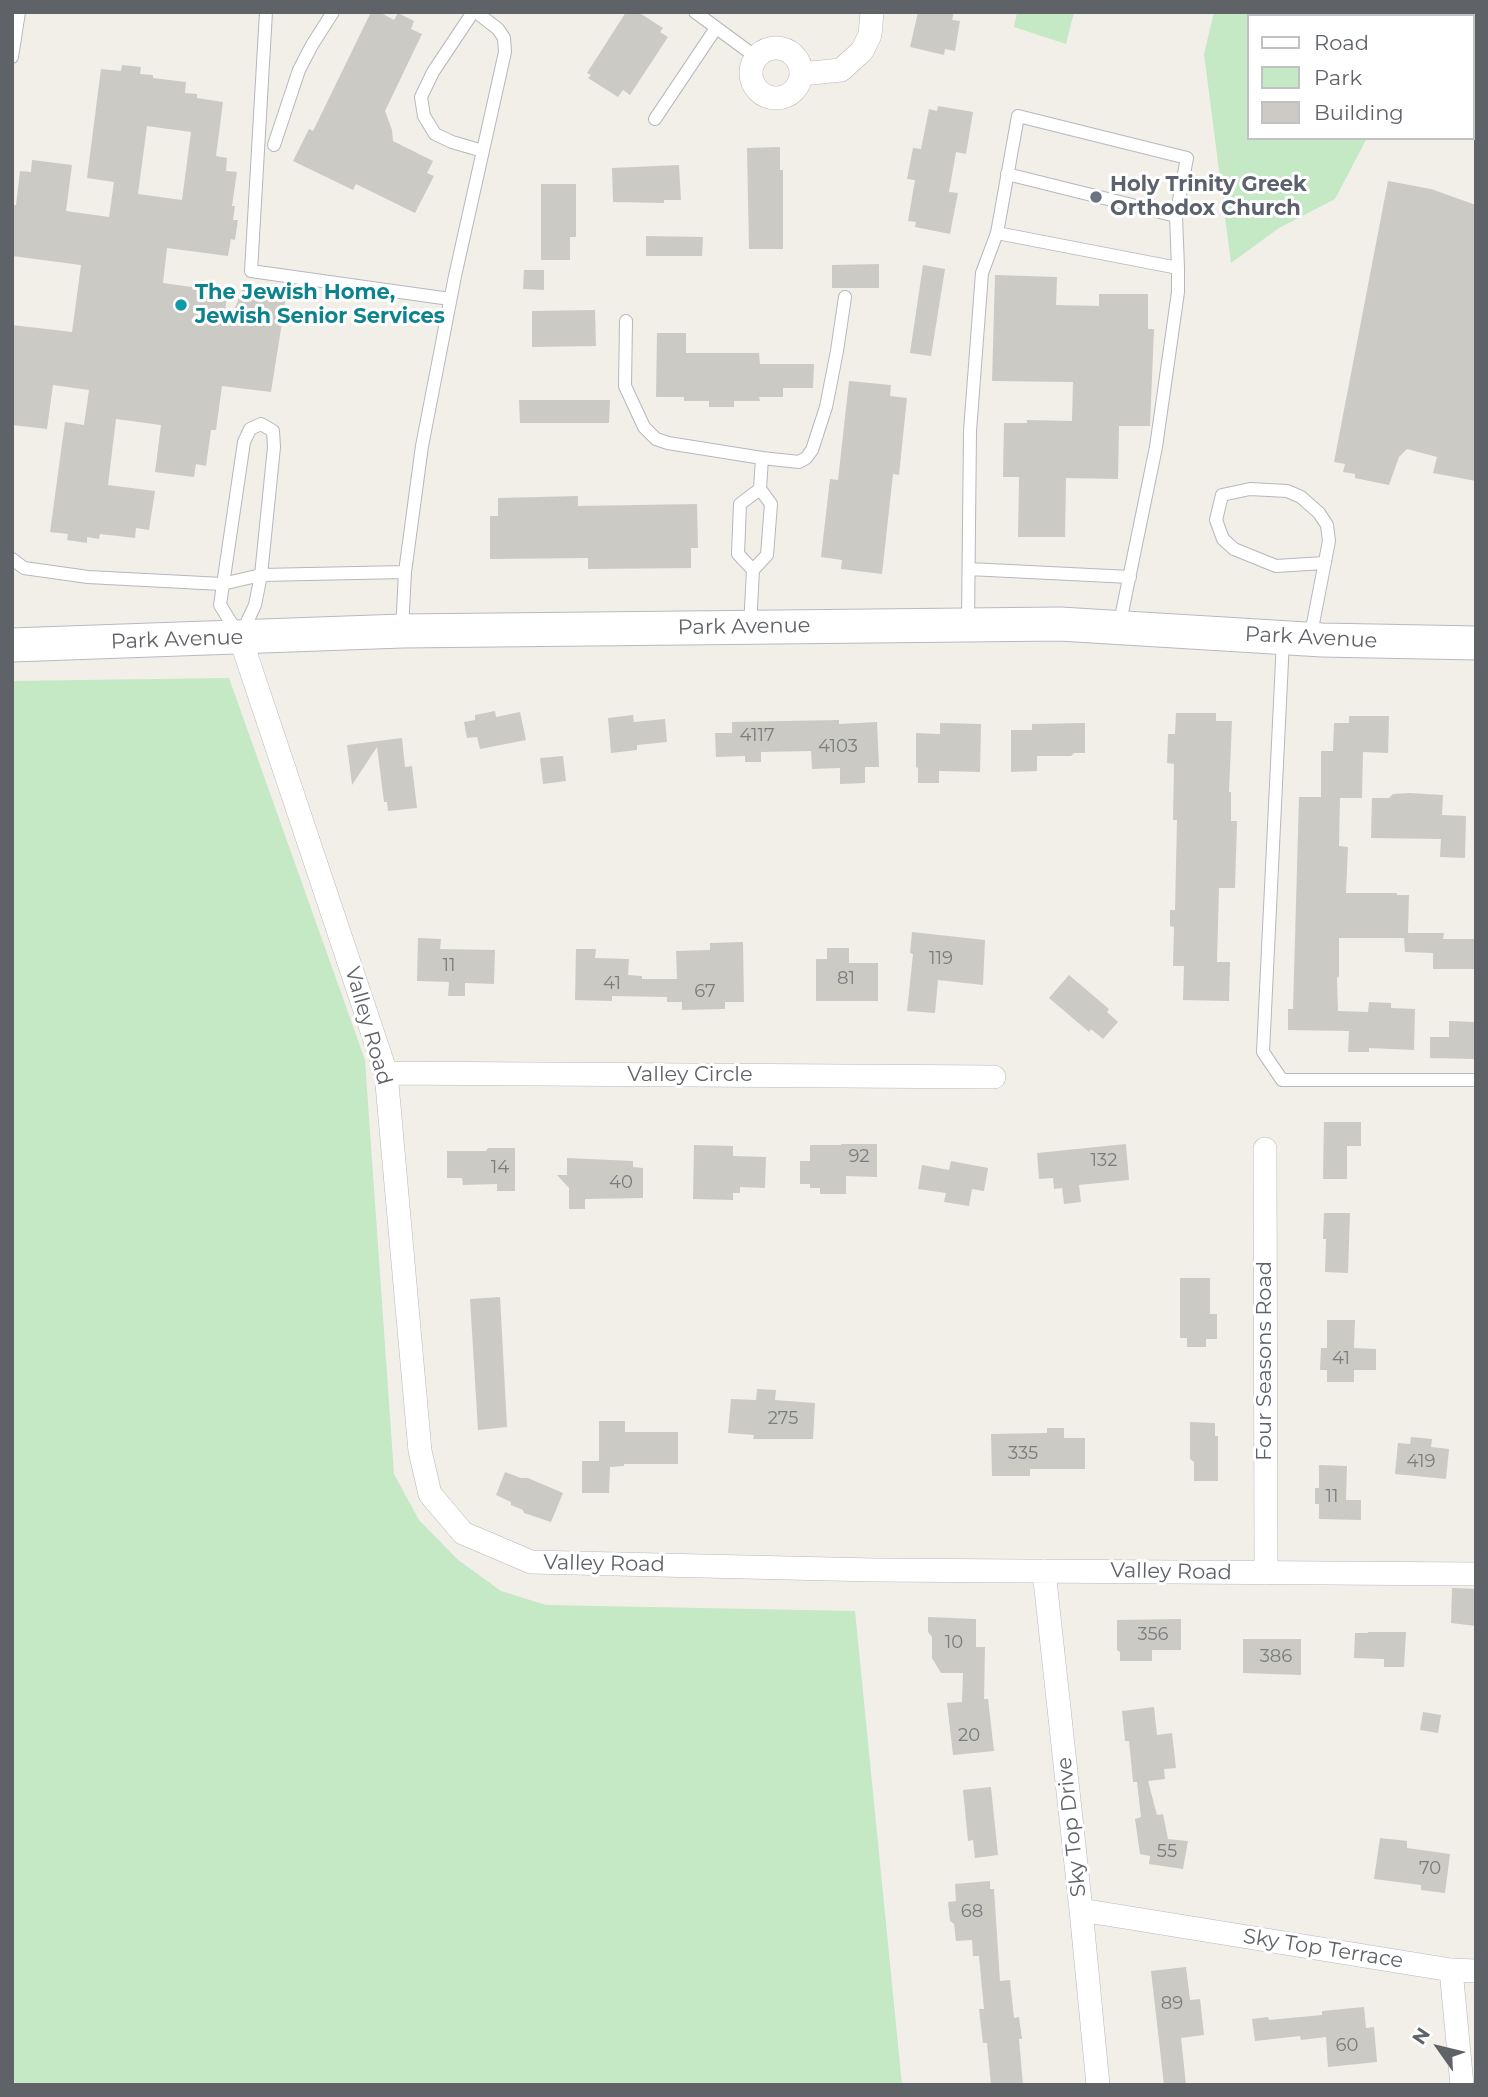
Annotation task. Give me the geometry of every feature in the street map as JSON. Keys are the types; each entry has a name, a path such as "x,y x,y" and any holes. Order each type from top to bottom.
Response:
{"main road":[{"name":"Park Avenue","path":"12,645 402,631 1060,624 1296,638 1476,643"}],"street":[{"path":"801,74 841,69 862,51 870,35 872,12"},
{"path":"769,48 785,49 797,59 801,74 795,90 780,98 764,95 757,90 750,76 750,69 756,57 769,48"},
{"name":"Valley Road","path":"240,637 386,1073 420,1451 430,1494 463,1533 531,1562 861,1570 1476,1574"},
{"name":"Valley Circle","path":"386,1073 994,1077"},
{"name":"Four Seasons Road","path":"1265,1149 1266,1573"},
{"name":"Sky Top Drive","path":"1044,1570 1082,1910 1098,2085"},
{"name":"Sky Top Terrace","path":"1082,1910 1476,1971"},
{"path":"1451,1969 1462,2085"}],"lane":[{"path":"12,57 19,12"},
{"path":"266,12 251,271 450,299"},
{"path":"274,145 299,70 333,12"},
{"path":"402,631 405,572 422,446 450,299 483,151 505,52 504,38 498,29 474,12 433,72 421,97 424,117 435,134 483,151"},
{"path":"695,12 756,57"},
{"path":"654,119 716,28"},
{"path":"968,625 970,431 982,273 997,233 1018,116 1187,158 1176,216 1178,292 1156,447 1119,628"},
{"path":"1007,174 1176,216"},
{"path":"997,233 1178,268"},
{"path":"626,321 625,386 644,426 656,439 762,458 799,461 806,458 812,450 826,407 845,297"},
{"path":"261,424 273,431 275,439 261,575 255,606 240,637 220,605 222,584 244,442 250,429 261,424"},
{"path":"750,627 752,570 767,555 771,504 760,489 762,458"},
{"path":"752,570 738,554 740,504 760,489"},
{"path":"1324,563 1276,566 1234,549 1223,539 1216,520 1222,495 1250,489 1287,491 1301,497 1319,513 1327,525 1329,541 1324,563 1296,638 1263,1052 1282,1080 1476,1080"},
{"path":"12,559 24,568 88,578 222,584 261,575 405,572"},
{"path":"969,569 1130,577"}],"green space":[{"path":"1017,12 1074,12 1066,44 1014,27"},
{"path":"1214,12 1476,12 1474,57 1474,14 1246,14 1246,140 1366,140 1335,199 1279,228 1231,263 1204,54"},
{"path":"229,678 365,1060 394,1474 419,1520 457,1559 501,1591 546,1605 855,1611 902,2085 12,2085 12,681"}],"building":[{"path":"371,12 379,12 394,20 398,13 414,21 411,29 422,34 385,111 393,141 433,161 427,173 434,176 415,213 356,184 353,190 293,161 309,129 313,131"},
{"path":"626,12 638,12 663,28 660,32 668,37 630,95 623,90 618,97 588,78 591,75 587,73"},
{"path":"918,12 954,12 952,20 960,21 955,51 945,49 944,55 910,47"},
{"name":"The Jewish Home, Jewish Senior Services","path":"122,65 141,67 140,74 186,82 185,93 223,102 216,156 227,158 226,171 237,172 232,206 235,206 233,220 238,220 235,240 231,239 228,256 167,248 163,283 228,292 224,316 231,318 244,285 287,291 271,392 222,386 216,430 211,430 206,466 196,464 194,477 155,472 161,425 116,419 108,485 155,491 149,530 136,528 135,538 100,534 99,539 87,537 87,543 67,540 68,534 50,532 65,422 84,425 89,390 53,385 47,429 12,425 12,325 72,332 81,265 12,256 12,205 16,205 20,171 31,172 32,160 72,165 66,211 109,217 114,182 87,178 101,69 121,71","holes":["147,126 191,132 182,200 138,194"]},
{"path":"938,106 973,112 966,154 956,152 949,192 958,193 950,234 915,227 916,222 908,221 915,180 907,179 913,148 921,149 929,109 937,111"},
{"path":"780,147 780,170 783,170 783,249 749,249 747,148"},
{"path":"679,165 681,200 664,200 664,203 613,202 612,168"},
{"path":"1388,181 1431,189 1476,205 1476,481 1433,473 1437,457 1407,449 1399,457 1389,485 1355,478 1355,474 1343,472 1345,464 1334,462"},
{"path":"541,184 576,184 576,237 570,237 570,260 541,260"},
{"path":"646,236 703,237 702,256 646,256"},
{"path":"879,264 879,288 832,288 832,265"},
{"path":"923,265 945,269 931,356 910,353"},
{"path":"524,270 544,270 544,290 523,289"},
{"path":"995,275 1057,277 1056,305 1099,306 1099,294 1148,294 1148,329 1154,329 1150,426 1119,426 1118,479 1066,478 1065,537 1018,537 1019,477 1003,477 1004,423 1027,423 1027,420 1072,421 1073,382 992,381"},
{"path":"595,310 596,346 532,347 532,311"},
{"path":"657,333 686,333 686,353 759,353 760,364 814,364 813,388 783,388 783,397 759,397 760,401 734,401 734,407 709,407 709,401 684,401 684,397 656,397"},
{"path":"849,381 891,385 890,396 907,398 899,475 893,474 882,574 841,569 842,560 821,557 830,479 838,480"},
{"path":"519,400 610,400 609,423 520,423"},
{"path":"578,496 578,506 697,504 698,548 691,548 691,568 588,569 588,558 490,559 490,516 498,516 498,498"},
{"path":"495,711 496,717 520,712 526,740 480,749 477,737 467,738 464,722 475,720 475,715"},
{"path":"1176,713 1216,713 1216,721 1232,721 1229,792 1231,821 1237,821 1235,888 1219,888 1217,962 1230,962 1229,1001 1183,1000 1184,966 1173,966 1174,927 1170,926 1170,910 1175,910 1177,820 1173,820 1174,764 1167,763 1168,734 1175,734"},
{"path":"633,715 634,722 665,719 667,742 637,745 637,750 611,753 608,718"},
{"path":"1349,716 1389,716 1388,753 1363,752 1362,798 1340,798 1339,846 1348,847 1346,893 1409,895 1408,933 1444,933 1443,939 1476,939 1476,969 1433,969 1433,953 1405,952 1404,938 1339,938 1338,1011 1368,1012 1369,1002 1391,1003 1391,1008 1415,1009 1414,1050 1369,1048 1369,1052 1348,1052 1349,1031 1288,1030 1288,1009 1293,1009 1299,797 1321,797 1321,751 1333,751 1334,723 1349,723"},
{"path":"839,720 839,724 877,722 879,767 865,767 865,783 840,784 840,768 812,769 811,751 761,752 761,762 745,762 745,756 716,757 715,733 732,733 732,722"},
{"path":"940,723 981,724 980,772 939,771 939,783 918,783 916,733 940,734"},
{"path":"1085,723 1085,753 1074,753 1071,756 1037,756 1037,771 1011,772 1011,730 1032,730 1032,724"},
{"path":"402,738 405,767 412,766 417,808 388,811 387,802 384,802 377,747 352,785 347,745"},
{"path":"563,756 566,781 543,784 540,758"},
{"path":"1393,794 1443,795 1442,815 1466,816 1465,858 1440,857 1441,839 1371,838 1372,798 1389,798"},
{"path":"912,932 985,940 983,985 938,980 935,1013 907,1011 913,954 910,953"},
{"path":"418,938 441,939 440,949 495,950 494,984 465,983 465,996 448,996 449,982 417,981"},
{"path":"743,942 744,1002 725,1002 725,1009 682,1010 682,1002 667,1002 667,997 612,996 612,1001 575,1000 576,949 596,949 595,958 629,959 628,975 642,976 642,979 677,979 676,951 710,950 710,943"},
{"path":"827,948 849,948 849,963 878,963 878,1001 816,1001 816,959 827,959"},
{"path":"1069,975 1109,1009 1107,1012 1118,1022 1103,1039 1091,1029 1089,1032 1049,998"},
{"path":"1449,1021 1476,1022 1476,1059 1430,1058 1430,1037 1449,1037"},
{"path":"1324,1122 1361,1122 1361,1146 1347,1146 1347,1179 1323,1179"},
{"path":"877,1144 877,1177 846,1176 846,1194 820,1194 820,1188 800,1184 800,1161 810,1161 810,1145"},
{"path":"1126,1144 1129,1180 1079,1185 1081,1202 1064,1204 1062,1188 1054,1189 1053,1178 1039,1179 1037,1153"},
{"path":"694,1145 733,1146 733,1156 766,1157 765,1188 740,1187 740,1193 733,1193 733,1200 693,1199"},
{"path":"488,1148 515,1148 515,1191 497,1191 497,1184 463,1185 462,1178 447,1178 447,1151 486,1151"},
{"path":"567,1158 633,1161 633,1167 643,1168 643,1198 585,1199 585,1209 569,1209 569,1188 557,1175 567,1175"},
{"path":"951,1161 988,1168 984,1191 972,1189 969,1206 944,1202 946,1193 918,1189 922,1165 949,1170"},
{"path":"1324,1213 1350,1213 1348,1273 1325,1272"},
{"path":"1180,1278 1210,1278 1210,1314 1217,1314 1217,1339 1206,1339 1206,1347 1187,1347 1187,1338 1180,1338"},
{"path":"500,1297 507,1427 478,1430 470,1299"},
{"path":"1327,1320 1355,1320 1354,1348 1376,1349 1376,1370 1354,1370 1354,1382 1327,1382 1327,1370 1320,1370 1321,1348 1327,1348"},
{"path":"757,1389 776,1390 775,1400 815,1403 813,1439 753,1439 754,1435 728,1433 731,1399 756,1400"},
{"path":"599,1421 625,1421 625,1432 678,1432 678,1464 624,1464 610,1467 609,1493 582,1493 582,1461 599,1461"},
{"path":"1190,1422 1215,1423 1215,1436 1218,1436 1218,1481 1194,1481 1194,1462 1190,1459"},
{"path":"1047,1428 1064,1428 1064,1438 1085,1438 1085,1469 1030,1469 1030,1476 992,1476 991,1434 1047,1433"},
{"path":"1411,1437 1432,1439 1431,1447 1449,1449 1446,1479 1395,1474 1398,1443 1410,1444"},
{"path":"1319,1465 1347,1466 1346,1500 1361,1500 1361,1520 1319,1519 1315,1488 1319,1488"},
{"path":"505,1472 528,1478 563,1493 551,1522 524,1513 511,1505 511,1502 496,1495"},
{"path":"1452,1588 1476,1589 1476,1626 1451,1623"},
{"path":"928,1617 976,1619 976,1647 985,1647 984,1699 988,1699 994,1751 953,1755 947,1703 962,1702 963,1673 941,1673 932,1658"},
{"path":"1181,1619 1181,1650 1152,1650 1152,1661 1120,1661 1120,1652 1117,1650 1117,1620"},
{"path":"1406,1632 1404,1667 1384,1667 1384,1659 1354,1658 1355,1633"},
{"path":"1243,1639 1301,1639 1301,1675 1243,1673"},
{"path":"1154,1707 1157,1735 1172,1733 1176,1768 1164,1769 1165,1779 1148,1781 1157,1815 1163,1814 1168,1839 1188,1841 1183,1869 1149,1864 1150,1856 1140,1854 1135,1819 1141,1817 1137,1782 1133,1782 1129,1741 1125,1741 1122,1711"},
{"path":"1423,1712 1441,1715 1438,1733 1420,1730"},
{"path":"991,1787 998,1855 975,1858 973,1840 968,1841 963,1790"},
{"path":"1380,1838 1407,1841 1407,1848 1450,1854 1445,1893 1421,1890 1421,1885 1374,1879"},
{"path":"990,1881 990,1889 994,1889 1000,1981 1010,1980 1014,2018 1019,2017 1023,2085 991,2085 987,2043 983,2043 979,2009 984,2009 979,1956 973,1956 972,1940 956,1941 954,1924 950,1921 948,1902 956,1901 955,1884"},
{"path":"1186,1967 1190,2000 1200,1999 1204,2035 1181,2038 1186,2085 1164,2085 1151,1971"},
{"path":"1364,2007 1366,2028 1374,2027 1377,2062 1328,2067 1326,2037 1301,2040 1300,2036 1255,2041 1252,2019 1322,2015 1322,2011"}],"place":[{"name":"Holy Trinity Greek Orthodox Church","path":"1096,197"},
{"name":"The Jewish Home, Jewish Senior Services","path":"181,305"}]}
